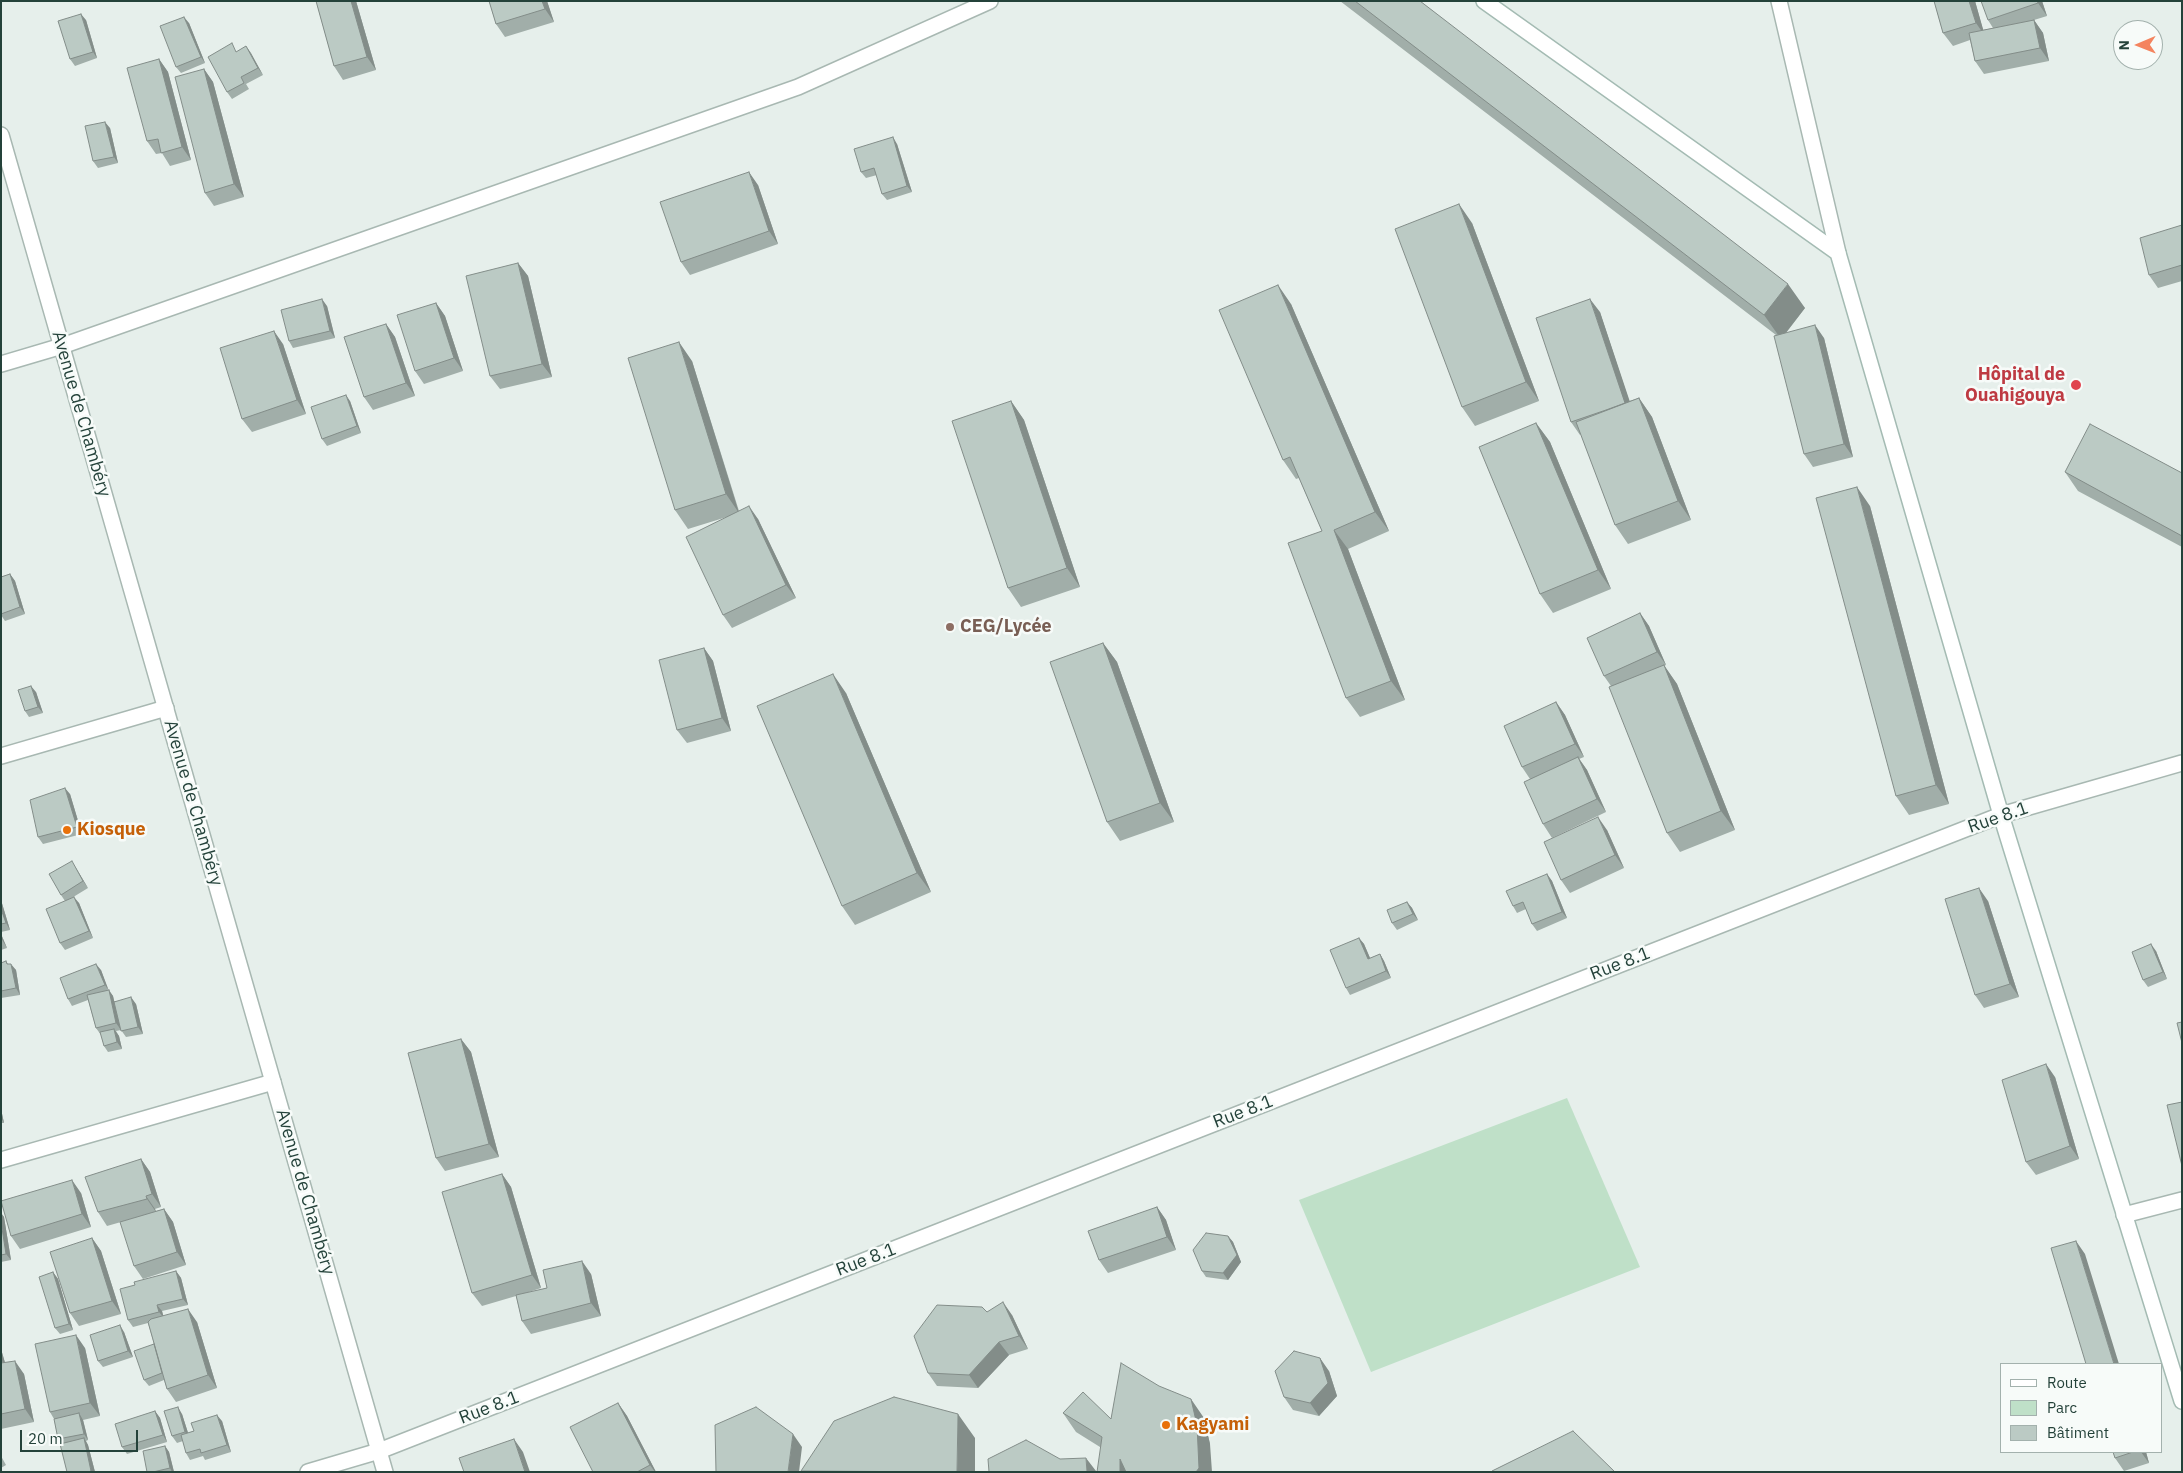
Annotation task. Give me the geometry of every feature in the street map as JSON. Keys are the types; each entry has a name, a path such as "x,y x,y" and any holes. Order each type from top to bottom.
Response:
{"street":[{"path":"1,364 62,346 798,87 990,1"},
{"path":"1484,1 1838,253"},
{"path":"1779,1 1838,253 2001,815 2182,1401"},
{"name":"Avenue de Chambéry","path":"1,135 385,1472"},
{"path":"1,756 166,708"},
{"name":"Rue 8.1","path":"308,1472 379,1451 2001,815 2182,764"},
{"path":"1,1160 273,1082"},
{"path":"2124,1215 2182,1200"}],"green space":[{"path":"1567,1098 1640,1267 1371,1372 1299,1200"}],"building":[{"path":"316,1 351,1 367,57 334,66"},
{"path":"489,1 542,1 545,9 496,24"},
{"path":"1355,1 1420,1 1788,284 1764,315"},
{"path":"1934,1 1969,1 1976,23 1943,33"},
{"path":"1981,1 2037,1 2038,3 1988,20"},
{"path":"81,14 93,52 70,59 58,21"},
{"path":"184,17 201,57 176,67 160,26"},
{"path":"2034,20 2040,48 1975,61 1969,33"},
{"path":"232,43 236,52 246,46 258,68 241,77 244,83 227,92 208,57"},
{"path":"159,59 182,147 161,153 158,139 147,141 127,68"},
{"path":"204,69 234,184 205,193 175,77"},
{"path":"105,122 114,157 93,161 85,126"},
{"path":"893,137 907,186 882,194 874,168 861,172 854,149"},
{"path":"749,172 769,231 681,262 660,202"},
{"path":"1459,204 1526,382 1462,407 1395,229"},
{"path":"2182,225 2182,265 2149,275 2140,238"},
{"path":"518,263 542,364 490,376 466,276"},
{"path":"1278,285 1375,512 1334,530 1391,681 1346,698 1288,543 1322,531 1290,457 1283,460 1219,310"},
{"path":"322,299 330,331 289,341 281,310"},
{"path":"1590,299 1625,403 1571,422 1536,318"},
{"path":"436,303 454,358 415,371 397,315"},
{"path":"386,324 406,383 364,397 344,337"},
{"path":"1815,325 1844,444 1804,454 1774,336"},
{"path":"274,331 297,400 242,419 220,348"},
{"path":"679,342 726,494 675,510 628,358"},
{"path":"346,395 357,426 322,439 311,407"},
{"path":"1639,398 1678,501 1615,525 1576,422"},
{"path":"1011,401 1067,568 1008,588 952,421"},
{"path":"1536,423 1598,570 1540,594 1479,447"},
{"path":"2090,424 2182,473 2182,536 2065,472"},
{"path":"1857,487 1936,785 1896,796 1816,498"},
{"path":"749,506 786,585 723,615 686,537"},
{"path":"10,574 20,607 1,614 1,577"},
{"path":"1640,613 1657,652 1604,676 1587,638"},
{"path":"1103,643 1160,803 1107,822 1050,662"},
{"path":"704,648 722,718 677,730 659,660"},
{"path":"1664,665 1721,811 1667,833 1609,687"},
{"path":"833,674 917,873 842,906 757,706"},
{"path":"31,686 38,707 25,711 18,690"},
{"path":"1556,702 1575,744 1522,767 1504,726"},
{"path":"1578,757 1597,799 1543,824 1524,782"},
{"path":"65,788 77,827 38,837 30,800"},
{"path":"1598,817 1615,855 1561,880 1544,842"},
{"path":"72,861 83,881 61,895 49,874"},
{"path":"1547,874 1562,912 1532,924 1523,902 1513,906 1506,891"},
{"path":"1979,888 2010,984 1975,995 1945,899"},
{"path":"74,897 89,931 60,943 46,909"},
{"path":"1407,902 1413,914 1392,923 1387,910"},
{"path":"1,909 6,923 1,924"},
{"path":"1359,938 1368,959 1380,954 1386,971 1346,988 1330,950"},
{"path":"2151,944 2163,972 2143,980 2132,952"},
{"path":"6,961 7,964 11,964 16,988 1,991 1,963"},
{"path":"96,964 105,985 68,999 60,978"},
{"path":"109,990 116,1023 96,1028 87,995"},
{"path":"131,997 138,1027 121,1031 114,1002"},
{"path":"2182,1022 2182,1043 2177,1023"},
{"path":"114,1029 117,1042 104,1046 100,1032"},
{"path":"461,1039 489,1144 436,1158 408,1053"},
{"path":"2046,1064 2070,1146 2026,1162 2002,1080"},
{"path":"2182,1102 2182,1166 2167,1105"},
{"path":"141,1159 152,1194 146,1196 147,1199 98,1212 85,1177"},
{"path":"502,1174 532,1275 472,1293 442,1192"},
{"path":"72,1180 82,1214 11,1236 1,1201"},
{"path":"1157,1207 1167,1237 1099,1260 1088,1231"},
{"path":"164,1209 177,1252 134,1266 120,1222"},
{"path":"1,1222 6,1254 1,1255"},
{"path":"1206,1233 1228,1236 1237,1255 1223,1273 1202,1271 1193,1250"},
{"path":"92,1238 112,1301 70,1313 50,1252"},
{"path":"2076,1241 2114,1363 2086,1363 2051,1248"},
{"path":"582,1261 591,1303 522,1321 516,1295 547,1288 543,1270"},
{"path":"176,1271 183,1299 157,1305 159,1312 128,1320 120,1289 135,1285 134,1282"},
{"path":"53,1272 69,1324 55,1328 39,1277"},
{"path":"1003,1302 1019,1336 999,1342 969,1375 928,1373 914,1336 937,1305 982,1307 987,1312"},
{"path":"188,1309 208,1375 167,1389 148,1322 151,1319"},
{"path":"120,1325 128,1351 98,1361 90,1335"},
{"path":"76,1335 90,1403 50,1412 35,1344"},
{"path":"154,1344 162,1373 144,1380 134,1351"},
{"path":"1294,1351 1320,1358 1328,1383 1310,1403 1284,1397 1275,1371"},
{"path":"15,1361 25,1409 1,1414 1,1363"},
{"name":"Kagyami","path":"1121,1363 1159,1386 1191,1399 1197,1425 1199,1468 1196,1472 1126,1472 1120,1459 1120,1472 1097,1472 1102,1437 1063,1413 1083,1392 1111,1419"},
{"path":"894,1397 958,1414 957,1472 801,1471 834,1421"},
{"path":"618,1403 650,1465 637,1472 593,1472 570,1427"},
{"path":"178,1407 185,1432 172,1436 164,1411"},
{"path":"756,1407 793,1434 788,1472 716,1472 715,1425"},
{"path":"155,1411 163,1435 122,1447 115,1424"},
{"path":"79,1413 84,1434 58,1439 54,1419"},
{"path":"217,1415 227,1445 201,1453 200,1449 186,1453 181,1435 194,1431 191,1423"},
{"path":"1573,1431 1615,1472 1492,1472 1492,1471"},
{"path":"84,1438 91,1471 67,1472 60,1444"},
{"path":"514,1439 525,1472 464,1472 459,1458"},
{"path":"1026,1440 1060,1459 1086,1458 1087,1472 989,1472 988,1459"},
{"path":"165,1446 170,1468 147,1472 143,1451"},
{"path":"2113,1453 2130,1453 2115,1458"}],"place":[{"name":"Hôpital de Ouahigouya","path":"2076,385"},
{"name":"CEG/Lycée","path":"950,627"},
{"name":"Kiosque","path":"67,830"},
{"name":"Kagyami","path":"1166,1425"}]}
